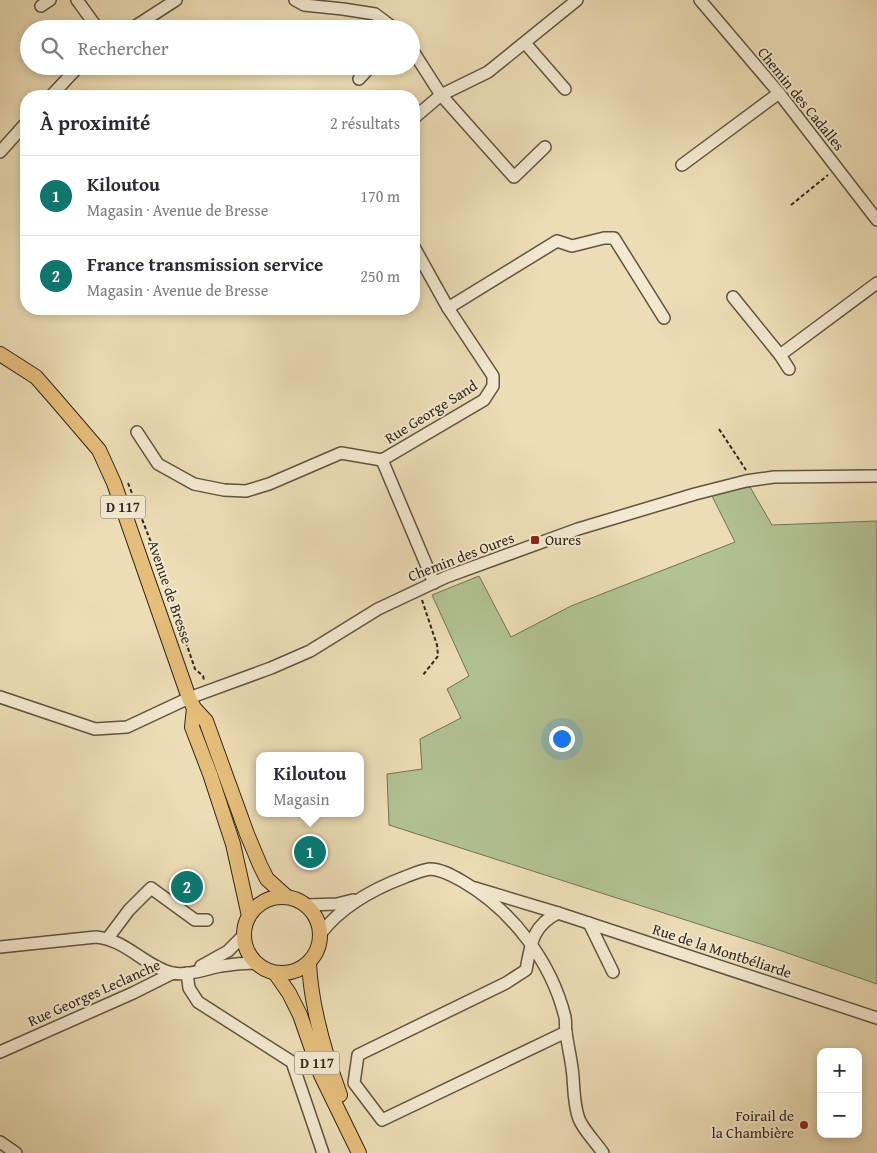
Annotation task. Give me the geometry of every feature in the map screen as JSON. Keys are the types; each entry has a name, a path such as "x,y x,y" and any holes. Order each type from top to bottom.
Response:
{"main road":[{"name":"Avenue de Bresse","path":"0,354 36,377 99,450 117,492 191,703 192,727 233,844 249,916"},
{"name":"Avenue de Bresse","path":"191,703 206,721 260,865 267,879 287,897"},
{"path":"276,897 287,897 307,905 319,923 321,933 320,944 316,954 309,963 299,970 275,973 256,963 249,955 244,935 245,925 256,907 276,897"},
{"name":"D 117","path":"309,963 309,976 324,1053 359,1153"},
{"name":"D 117","path":"275,973 289,993 300,1015 321,1075 359,1153"}],"street":[{"path":"77,0 91,20"},
{"path":"145,20 176,0"},
{"path":"295,0 304,6 375,14 383,20"},
{"name":"Chemin des Cadalles","path":"700,0 779,93 877,220"},
{"path":"420,113 441,95 488,72 573,1"},
{"path":"525,43 565,89"},
{"path":"420,62 441,95 514,176 545,148"},
{"path":"57,90 71,75"},
{"path":"359,79 363,75"},
{"path":"682,165 779,93"},
{"path":"0,152 20,130"},
{"path":"448,308 557,242 572,246 604,238 614,238 664,318"},
{"name":"Rue George Sand","path":"420,257 448,308 493,376 493,386 484,400 382,460 434,582"},
{"path":"780,355 877,284"},
{"path":"733,297 789,369"},
{"path":"137,432 158,464 194,484 224,490 246,491 269,484 341,453 382,460"},
{"name":"Chemin des Oures","path":"0,697 95,730 127,727 191,703 310,651 378,609 434,582 578,529 695,494 752,480 774,477 877,476"},
{"path":"321,933 330,922 351,904 400,879 431,869 439,870 456,878 475,888 494,902 531,944 559,1000 565,1019 576,1105 580,1120 603,1153"},
{"path":"108,938 128,910 151,888 195,920 206,920"},
{"name":"Rue de la Montbéliarde","path":"475,888 558,913 877,1018"},
{"path":"307,905 336,904 367,895"},
{"path":"558,913 547,918 537,930 531,944 526,970 506,983 358,1055 354,1083 382,1120 566,1032"},
{"path":"589,924 613,972"},
{"path":"187,973 228,951 244,935"},
{"path":"0,947 96,937 108,938 121,944 161,969 173,973 187,973 221,966 256,963"},
{"name":"Rue Georges Leclanche","path":"0,1052 125,997 173,973"},
{"path":"187,973 189,988 198,1002 292,1062 323,1153"},
{"path":"0,1142 16,1153"}],"path":[{"path":"791,205 837,168"},
{"path":"719,429 752,480"},
{"path":"418,590 437,645 438,656 423,675"}],"green space":[{"path":"750,487 772,525 877,521 877,984 773,948 389,825 387,774 422,769 420,739 461,718 447,689 469,676 432,595 479,576 511,637 571,606 735,542 711,494"}],"place":[{"name":"Oures","path":"535,540"},
{"name":"Kiloutou","path":"310,852"},
{"name":"France transmission service","path":"187,887"},
{"name":"Foirail de la Chambière","path":"804,1125"}]}
